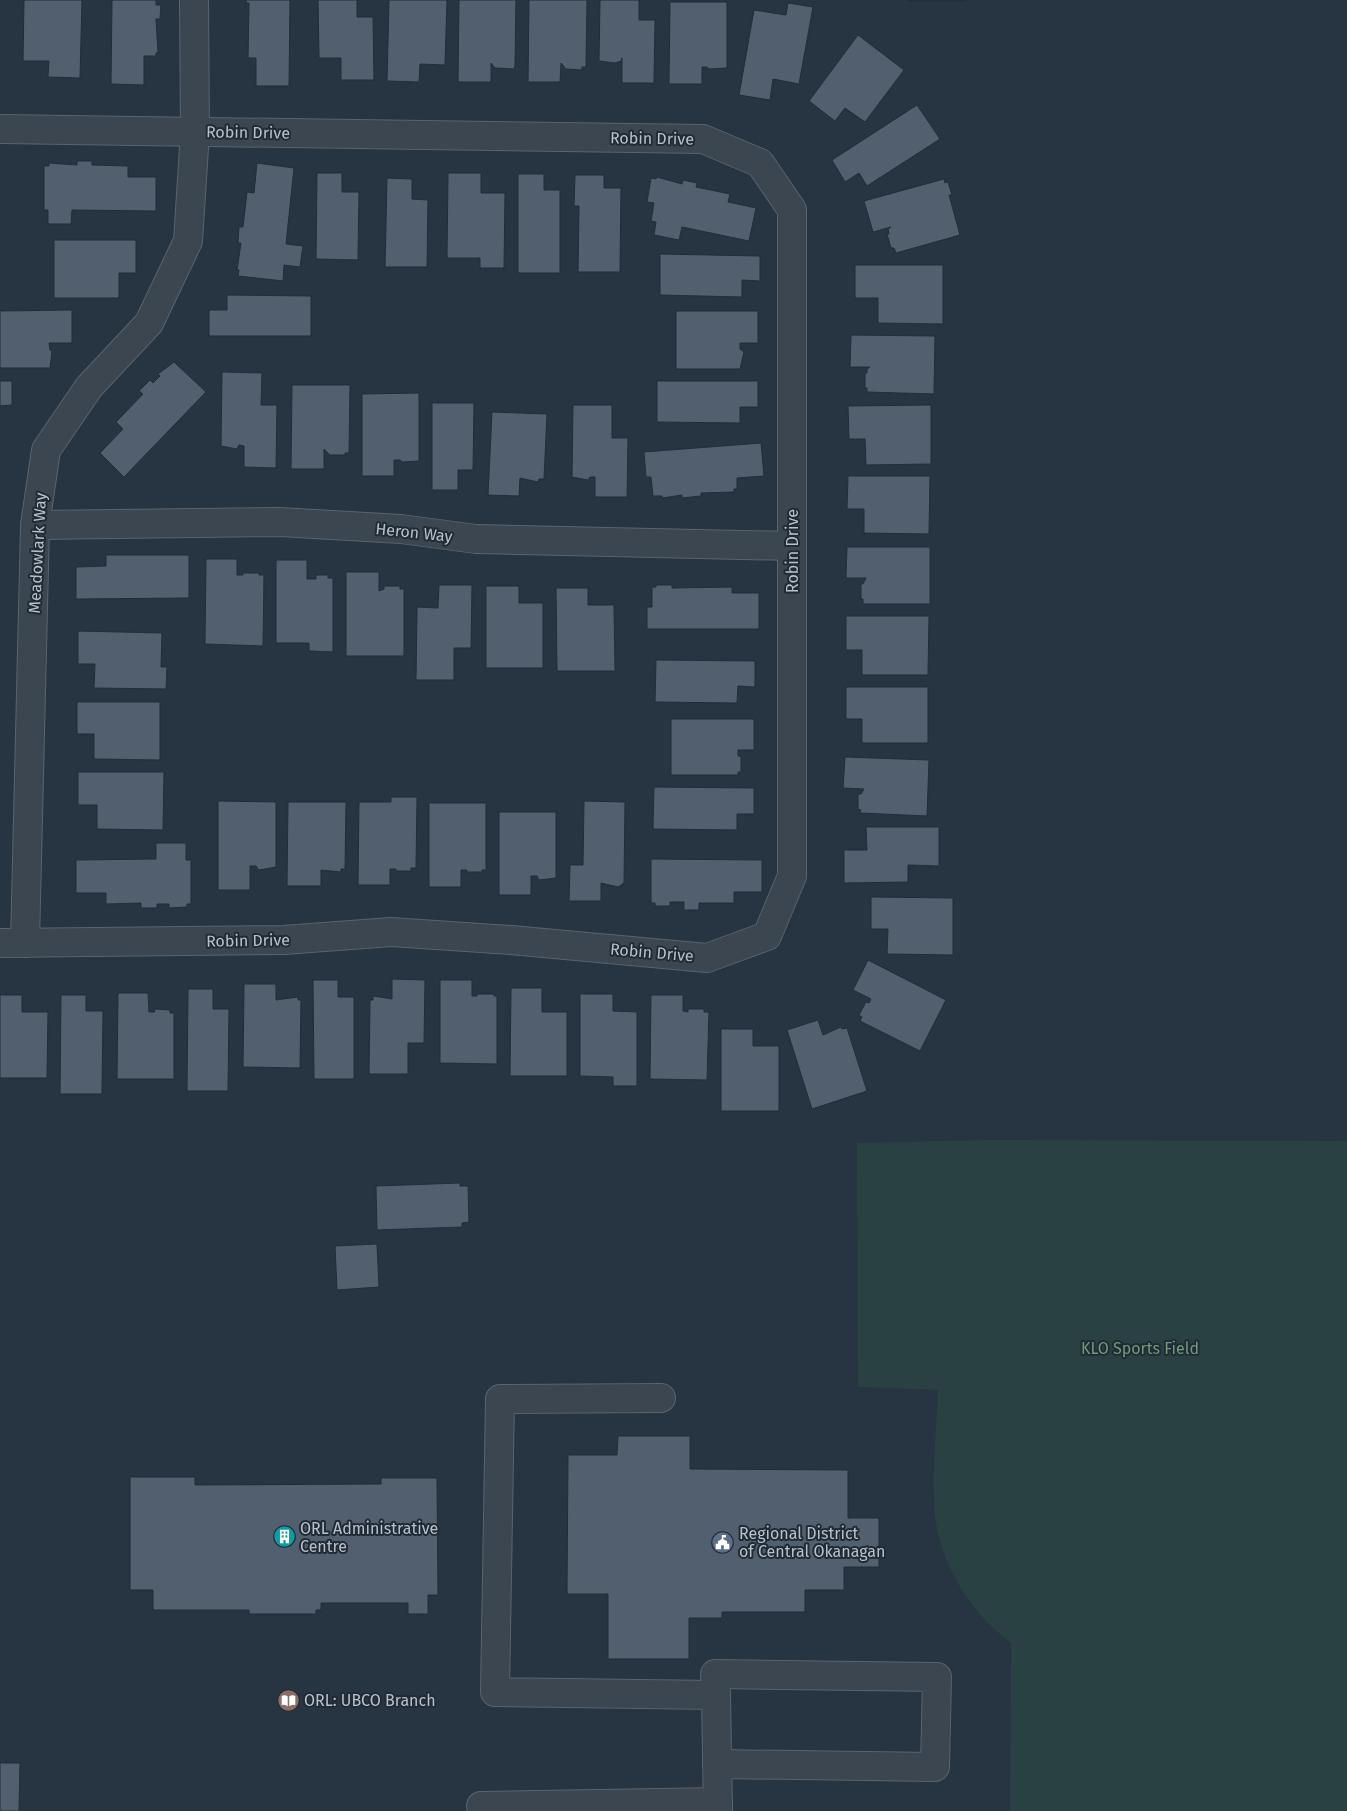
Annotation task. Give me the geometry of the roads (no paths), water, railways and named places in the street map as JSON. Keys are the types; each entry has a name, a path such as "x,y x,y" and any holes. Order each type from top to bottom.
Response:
{"street":[{"name":"Meadowlark Way","path":"12,943 35,525 46,450 89,387 149,323 188,241 195,132 194,0"},
{"name":"Robin Drive","path":"0,129 703,139 760,163 792,210 792,876 767,936 707,958 511,940 391,932 284,940 12,943"},
{"name":"Heron Way","path":"35,525 280,522 401,529 476,539 792,546"},
{"path":"661,1398 500,1399 495,1692 716,1695"},
{"path":"481,1806 718,1806 717,1764 716,1695 715,1674 937,1677 934,1767 717,1764"}],"place":[{"name":"ORL Administrative Centre","path":"284,1537"},
{"name":"Regional District of Central Okanagan","path":"723,1542"},
{"name":"ORL: UBCO Branch","path":"288,1700"}],"park label":[{"name":"KLO Sports Field","path":"1140,1348"}]}
